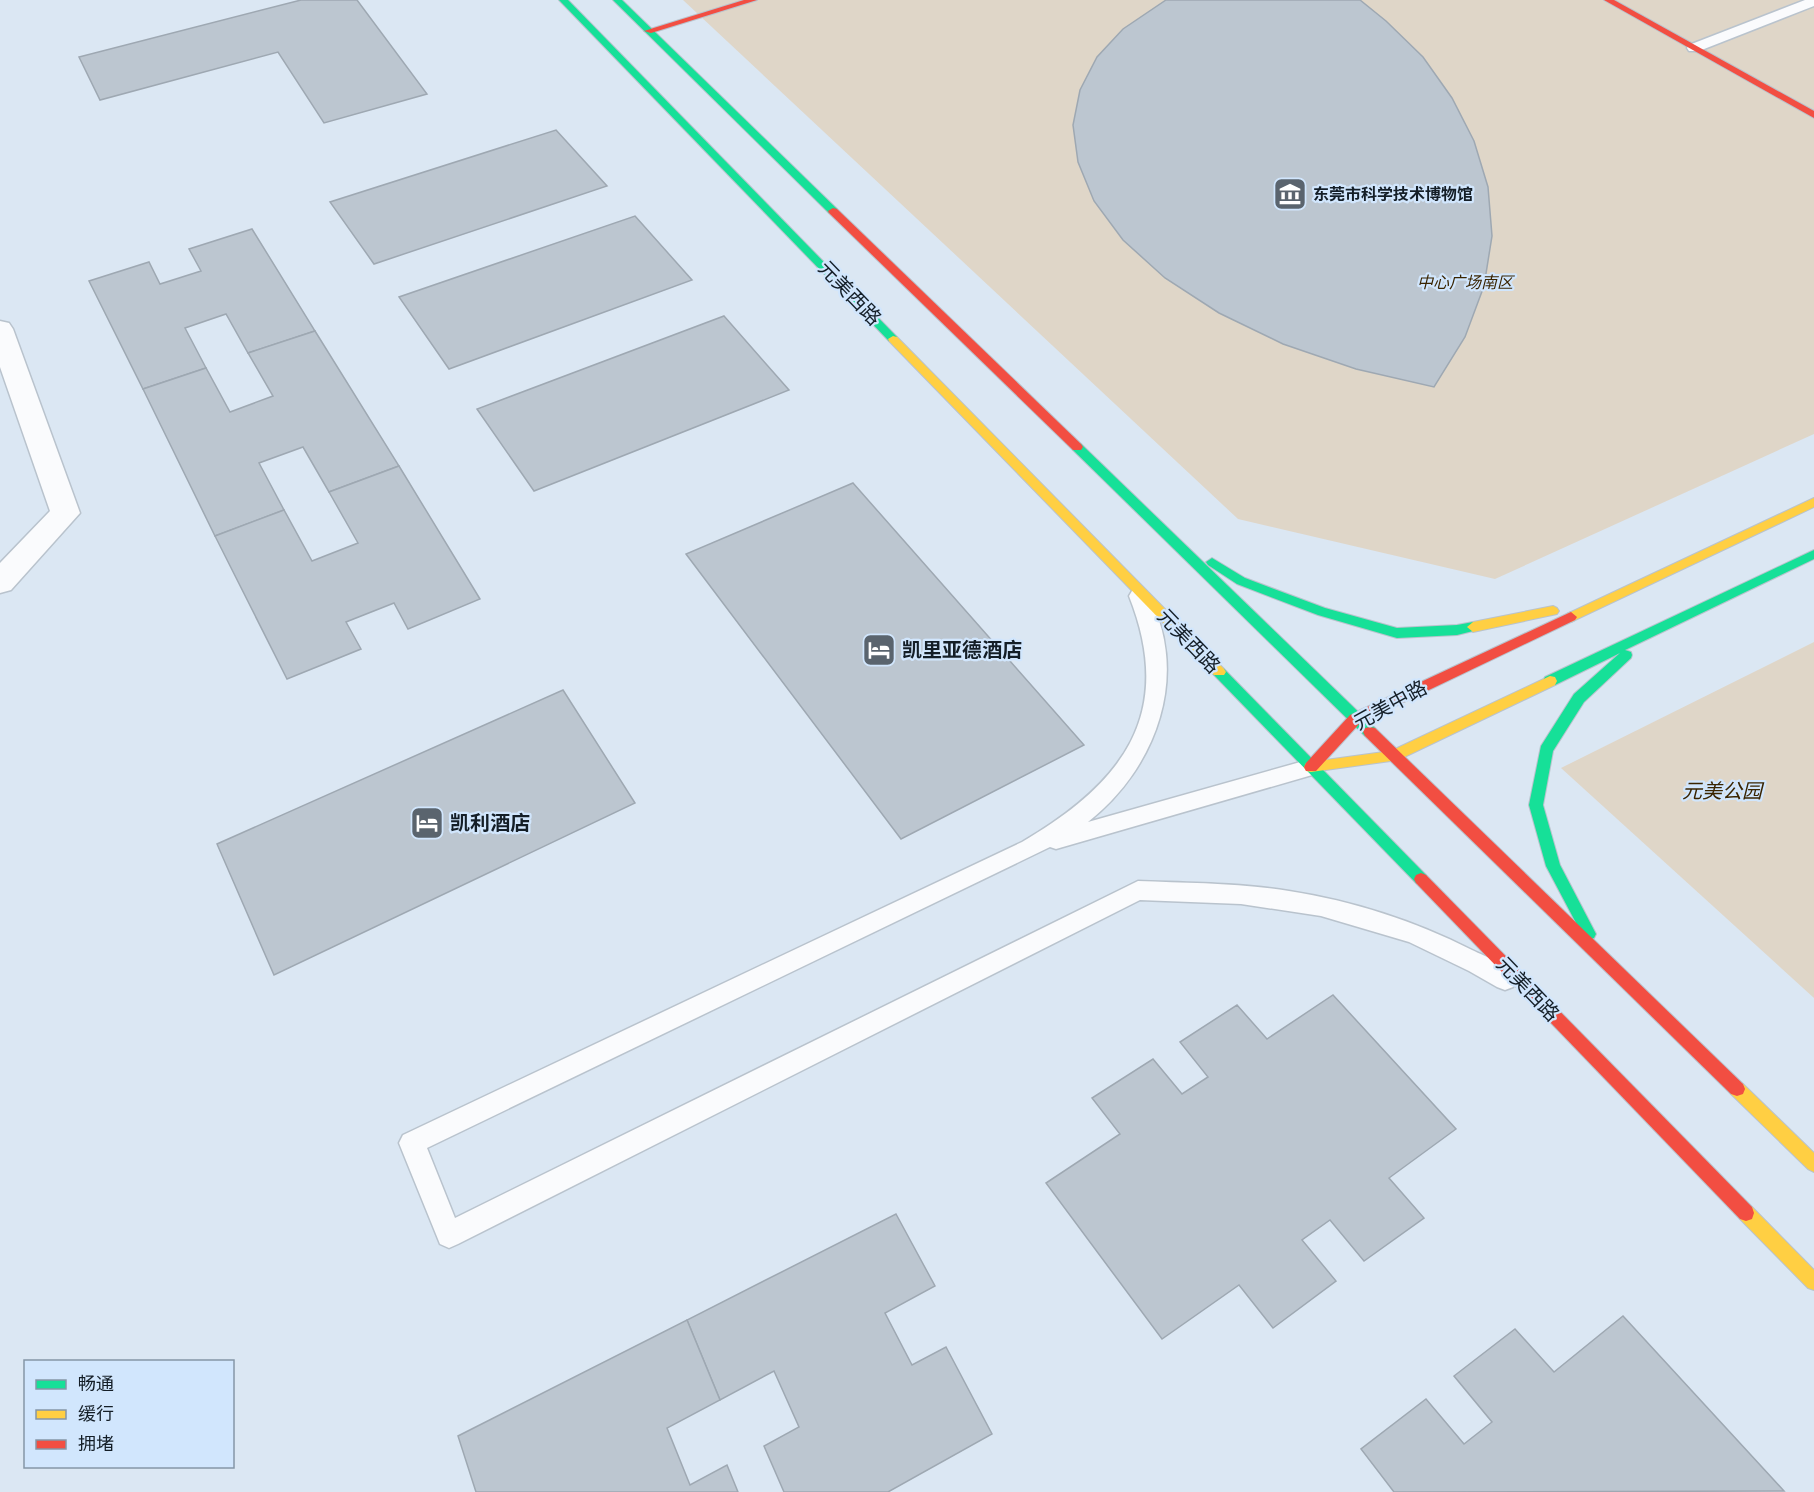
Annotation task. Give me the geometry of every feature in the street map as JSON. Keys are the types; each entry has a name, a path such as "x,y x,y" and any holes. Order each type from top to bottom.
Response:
{"main road":[{"name":"元美西路","path":"563,0 1814,1282"},
{"path":"617,0 1814,1164"},
{"path":"648,31 753,0"},
{"path":"1608,0 1814,115"},
{"name":"元美中路","path":"1311,766 1355,719 1814,502"},
{"path":"1162,531 1241,581 1322,612 1397,633 1457,630 1602,602"},
{"name":"元美中路","path":"1311,766 1393,756 1814,554"},
{"path":"1603,960 1553,866 1536,805 1546,750 1579,698 1649,633"}],"street":[{"path":"0,329 65,513 0,582"}],"lane":[{"path":"1694,48 1814,1"},
{"path":"1131,582 1147,612 1153,632 1159,675 1155,708 1143,740 1125,772 1100,801 1067,826 1029,848 412,1143 449,1235 1138,890 1257,896 1316,906 1375,921 1433,943 1489,970 1544,1005"},
{"path":"1029,848 1311,766"}],"green space":[{"name":"中心广场南区","path":"683,0 1814,0 1814,434 1495,579 1238,519"},
{"name":"元美公园","path":"1814,642 1814,998 1561,768"}],"building":[{"path":"301,0 357,0 427,94 324,123 278,52 100,100 79,57"},
{"name":"东莞市科学技术博物馆","path":"1166,0 1360,0 1386,21 1423,57 1452,98 1474,141 1488,187 1492,236 1484,286 1465,337 1434,387 1356,369 1283,344 1219,313 1165,278 1123,240 1094,201 1078,162 1073,125 1080,90 1097,57 1123,29"},
{"path":"556,130 607,186 374,264 330,202"},
{"path":"635,216 692,280 449,369 399,297"},
{"path":"252,229 315,331 248,353 226,314 185,328 206,368 143,389 89,281 149,262 160,284 201,271 189,249"},
{"path":"724,316 789,390 534,491 477,409"},
{"path":"315,331 399,466 329,492 303,447 259,463 284,510 215,536 143,389 206,368 230,412 273,396 248,353"},
{"path":"399,466 480,599 408,629 394,603 346,622 361,649 287,679 215,536 284,510 312,561 358,543 329,492"},
{"name":"凯里亚德酒店","path":"853,483 1084,745 901,839 686,554"},
{"name":"凯利酒店","path":"563,690 635,803 274,975 217,844"},
{"path":"1333,995 1456,1129 1389,1178 1424,1218 1364,1261 1330,1220 1302,1240 1336,1281 1273,1328 1239,1285 1162,1339 1046,1183 1120,1134 1092,1098 1153,1059 1182,1094 1208,1077 1180,1042 1237,1005 1267,1039"},
{"path":"896,1214 935,1286 885,1313 912,1365 946,1347 992,1434 888,1492 784,1492 764,1446 799,1427 774,1371 720,1400 687,1320"},
{"path":"1623,1316 1784,1491 1394,1492 1361,1449 1426,1399 1464,1444 1492,1422 1454,1376 1515,1329 1554,1372"},
{"path":"687,1320 720,1400 667,1428 690,1485 727,1465 738,1492 476,1492 458,1436"}],"traffic: fast":[{"path":"563,0 893,339"},
{"path":"617,0 833,211"},
{"path":"1077,447 1370,732"},
{"path":"1550,681 1814,554"},
{"path":"1212,562 1241,581 1322,612 1397,633 1473,627"},
{"path":"1589,934 1553,866 1536,805 1546,750 1579,698 1626,655"},
{"path":"1219,672 1421,879"}],"traffic: slow":[{"path":"893,339 1219,672"},
{"path":"1571,617 1814,502"},
{"path":"1473,627 1553,611"},
{"path":"1311,767 1393,756 1550,681"},
{"path":"1737,1089 1814,1164"},
{"path":"1746,1213 1814,1282"}],"traffic: jam":[{"path":"648,31 753,0"},
{"path":"1608,0 1814,115"},
{"path":"833,211 1077,447"},
{"path":"1311,767 1355,719 1571,617"},
{"path":"1370,732 1737,1089"},
{"path":"1421,879 1746,1213"}],"place":[{"name":"东莞市科学技术博物馆","path":"1290,194"},
{"name":"凯里亚德酒店","path":"879,650"},
{"name":"凯利酒店","path":"427,823"}]}
